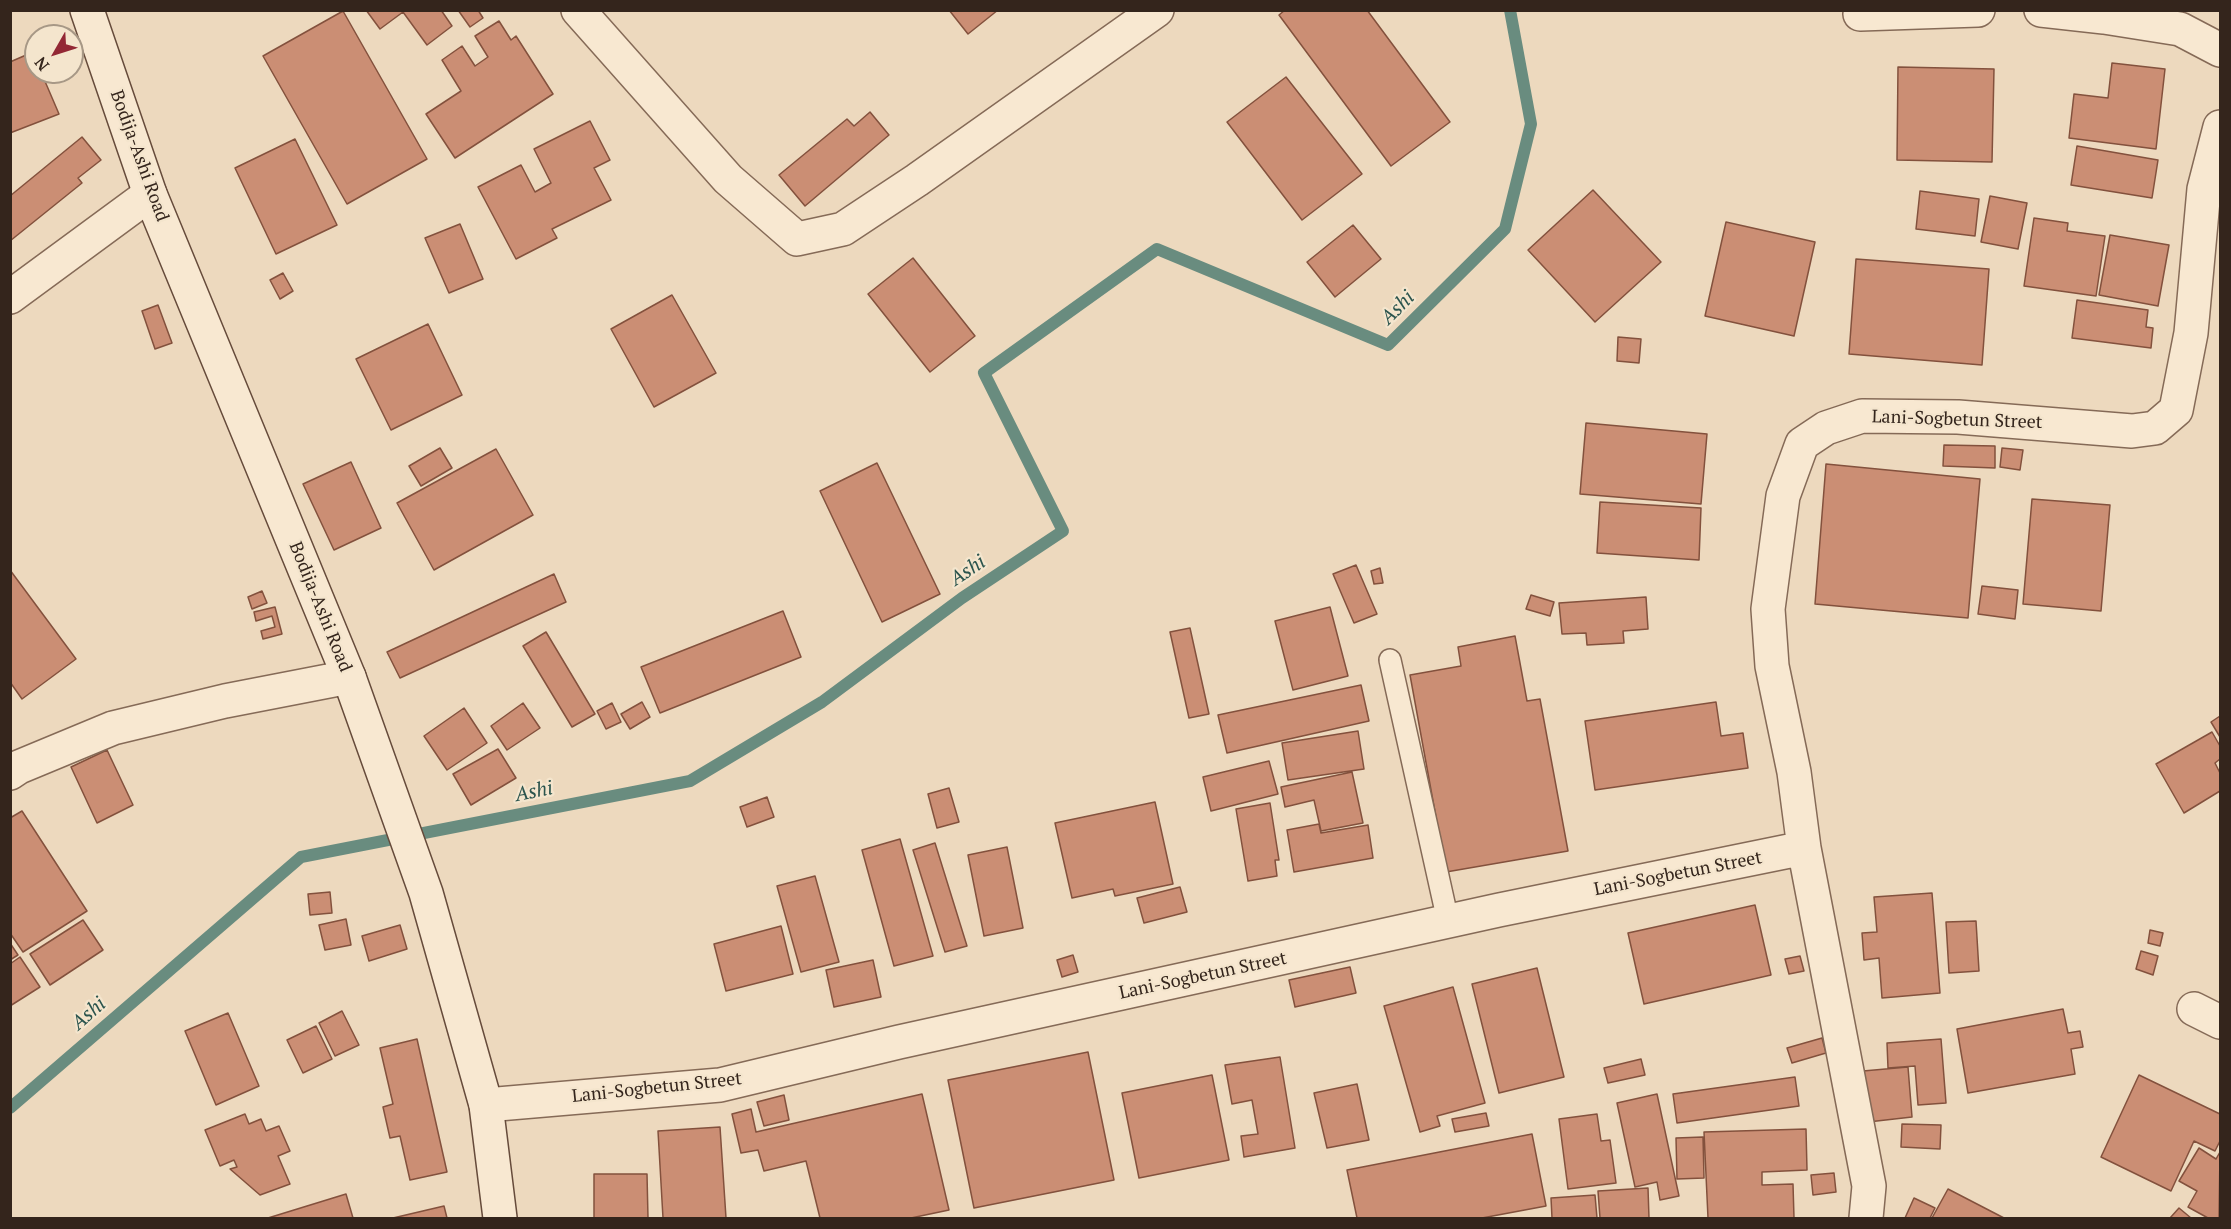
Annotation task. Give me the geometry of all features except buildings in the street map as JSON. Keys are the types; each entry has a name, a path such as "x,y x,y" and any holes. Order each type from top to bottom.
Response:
{"street":[{"name":"Bodija-Ashi Road","path":"87,10 150,194 349,677 426,893 486,1105 500,1218"},
{"path":"578,10 728,179 797,239 843,229 917,180 1157,10"},
{"path":"1860,14 1978,10"},
{"path":"2041,10 2180,29 2220,50"},
{"name":"Lani-Sogbetun Street","path":"486,1105 720,1085 899,1042 1448,921 1804,848 1794,772 1772,666 1768,609 1783,496 1802,444 1826,428 1862,416 1958,417 2132,432 2155,428 2176,410 2191,333 2204,189 2220,127"},
{"path":"10,297 150,194"},
{"path":"10,773 19,767 113,728 225,701 349,677"},
{"path":"1804,848 1869,1186 1866,1218"}],"lane":[{"path":"1390,660 1448,921"}],"waterway":[{"name":"Ashi","path":"10,1108 301,857 690,781 822,702 962,598 1063,531 984,373 1157,249 1388,345 1505,229 1531,124 1510,10"}]}
